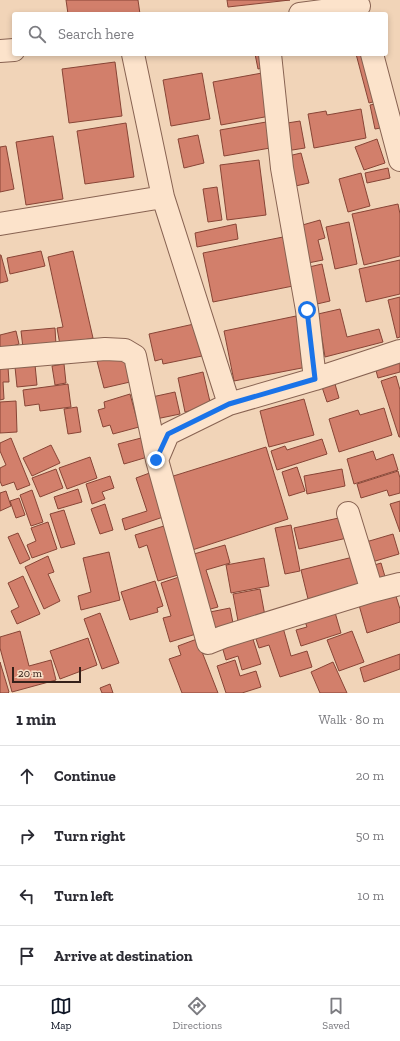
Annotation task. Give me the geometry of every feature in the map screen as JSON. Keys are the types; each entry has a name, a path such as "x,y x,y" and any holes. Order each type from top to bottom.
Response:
{"street":[{"path":"317,12 360,7"},
{"path":"0,51 12,50"},
{"path":"133,56 163,197 229,404"},
{"path":"270,56 282,168 307,310 315,379"},
{"path":"373,56 400,160"},
{"path":"0,224 163,197"},
{"path":"0,358 105,349 125,350 135,356 156,460 208,643 223,637 400,584"},
{"path":"156,460 168,434 229,404 315,379 400,351"},
{"path":"348,513 372,592"}],"building":[{"path":"66,0 138,0 140,12 68,12"},
{"path":"227,0 290,0 228,7"},
{"path":"255,56 263,56 266,67 258,69"},
{"path":"357,56 369,56 380,100 369,103"},
{"path":"115,62 122,116 69,123 62,69"},
{"path":"202,73 210,119 171,126 163,80"},
{"path":"262,73 270,116 221,125 213,82"},
{"path":"380,103 386,127 375,129 370,105"},
{"path":"361,109 366,138 314,148 308,114 326,111 327,115"},
{"path":"272,121 276,147 224,156 220,130"},
{"path":"300,121 305,148 286,151 281,124"},
{"path":"126,123 134,177 85,184 77,131"},
{"path":"198,135 204,163 184,168 178,139"},
{"path":"53,136 63,199 26,205 16,142"},
{"path":"377,139 385,163 364,170 355,147"},
{"path":"6,146 14,189 0,192 0,147"},
{"path":"301,153 309,183 291,187 284,157"},
{"path":"259,160 266,215 227,220 220,165"},
{"path":"388,168 390,178 367,183 365,173"},
{"path":"361,173 370,206 348,212 339,179"},
{"path":"217,187 222,220 208,222 203,189"},
{"path":"398,204 400,214 400,256 364,265 352,214"},
{"path":"320,220 325,238 318,240 323,260 308,263 299,226"},
{"path":"349,222 357,264 335,269 326,227"},
{"path":"236,224 238,239 197,247 195,233"},
{"path":"283,237 293,286 213,302 203,253"},
{"path":"41,251 45,266 10,274 7,258"},
{"path":"73,251 93,338 60,345 57,328 63,327 48,257"},
{"path":"0,255 8,281 0,283"},
{"path":"400,260 400,294 366,302 359,269"},
{"path":"322,264 330,301 317,304 309,267"},
{"path":"400,297 400,337 397,338 388,300"},
{"path":"340,309 347,337 379,329 383,342 325,357 318,314"},
{"path":"296,316 307,367 234,381 224,331"},
{"path":"194,324 202,356 163,364 162,359 155,361 149,334"},
{"path":"55,328 56,345 23,348 21,331"},
{"path":"16,331 19,344 0,350 0,335"},
{"path":"124,355 130,382 104,388 97,361"},
{"path":"400,356 400,372 378,378 374,363"},
{"path":"64,364 66,383 55,385 52,366"},
{"path":"35,365 37,385 17,387 15,367"},
{"path":"8,367 9,382 3,382 4,399 0,400 0,368"},
{"path":"203,372 211,406 185,412 178,378"},
{"path":"396,376 400,390 400,437 381,381"},
{"path":"333,377 339,398 327,402 320,381"},
{"path":"68,384 71,407 40,411 39,404 25,406 23,390"},
{"path":"175,392 180,414 156,419 152,397"},
{"path":"130,394 139,427 113,434 110,425 103,427 98,410 105,408 104,402"},
{"path":"304,399 314,435 269,447 260,411"},
{"path":"16,401 17,432 0,433 0,402"},
{"path":"77,407 81,432 68,434 64,409"},
{"path":"384,408 392,435 339,452 329,419 358,410 360,415"},
{"path":"145,437 151,456 124,464 118,444"},
{"path":"11,438 30,485 17,490 14,482 2,486 0,481 0,468 6,465 0,451 0,443"},
{"path":"322,439 327,454 277,470 271,451 285,446 287,450"},
{"path":"51,445 60,463 32,476 23,458"},
{"path":"266,447 288,519 186,552 167,478"},
{"path":"373,451 376,460 393,454 398,470 354,484 347,459"},
{"path":"90,457 97,478 67,489 59,468"},
{"path":"297,467 305,491 289,496 282,472"},
{"path":"56,469 63,488 40,497 32,478"},
{"path":"342,469 345,486 307,494 304,476"},
{"path":"155,471 169,515 125,530 122,519 147,511 136,478"},
{"path":"398,471 400,478 400,493 389,496 387,490 361,498 357,484"},
{"path":"110,476 114,488 102,492 105,499 92,504 86,484"},
{"path":"78,489 82,502 58,509 54,497"},
{"path":"32,490 43,522 31,526 20,495"},
{"path":"6,491 11,506 0,511 0,493"},
{"path":"19,498 25,515 16,518 10,501"},
{"path":"400,501 400,532 390,504"},
{"path":"105,504 113,530 100,534 91,509"},
{"path":"64,510 75,544 61,548 50,514"},
{"path":"343,517 347,538 299,549 294,528"},
{"path":"48,522 57,549 32,558 27,545 36,541 31,528"},
{"path":"291,525 300,571 285,574 275,528"},
{"path":"164,526 178,575 158,581 147,545 139,548 135,535"},
{"path":"18,533 30,559 20,564 8,537"},
{"path":"393,534 399,554 372,562 366,542"},
{"path":"225,545 230,563 206,570 218,607 203,611 187,556"},
{"path":"109,552 120,600 81,610 78,596 91,592 83,558"},
{"path":"48,556 54,572 48,574 60,601 44,609 25,567"},
{"path":"353,557 362,590 309,603 301,570"},
{"path":"264,558 269,586 231,593 226,565"},
{"path":"381,563 386,580 376,584 371,566"},
{"path":"23,576 40,614 17,624 11,611 19,607 8,583"},
{"path":"179,577 196,634 170,642 163,618 171,616 161,583"},
{"path":"155,581 163,606 157,608 158,612 130,620 121,592"},
{"path":"260,589 265,616 238,621 233,594"},
{"path":"395,593 400,609 400,622 367,633 359,605"},
{"path":"230,608 234,628 208,633 205,613"},
{"path":"334,609 341,633 301,646 296,630 307,627 304,619"},
{"path":"100,613 119,663 102,669 84,619"},
{"path":"282,624 291,656 307,651 312,667 280,677 269,645 259,648 254,633"},
{"path":"20,631 29,666 51,660 56,680 12,692 0,648 0,637"},
{"path":"352,631 364,662 339,671 327,640"},
{"path":"251,633 261,664 242,670 238,656 226,660 221,643"},
{"path":"88,638 97,665 60,679 50,651"},
{"path":"197,639 218,693 182,693 169,659 181,655 178,646"},
{"path":"400,654 400,669 364,682 360,668"},
{"path":"235,660 240,676 256,671 261,687 242,693 226,693 217,666"},
{"path":"0,662 9,692 8,693 0,693"},
{"path":"333,662 347,693 320,693 311,672"},
{"path":"110,684 113,693 102,693 100,688"}],"route":[{"path":"156,460 168,434 229,404 315,379 307,310"}]}
